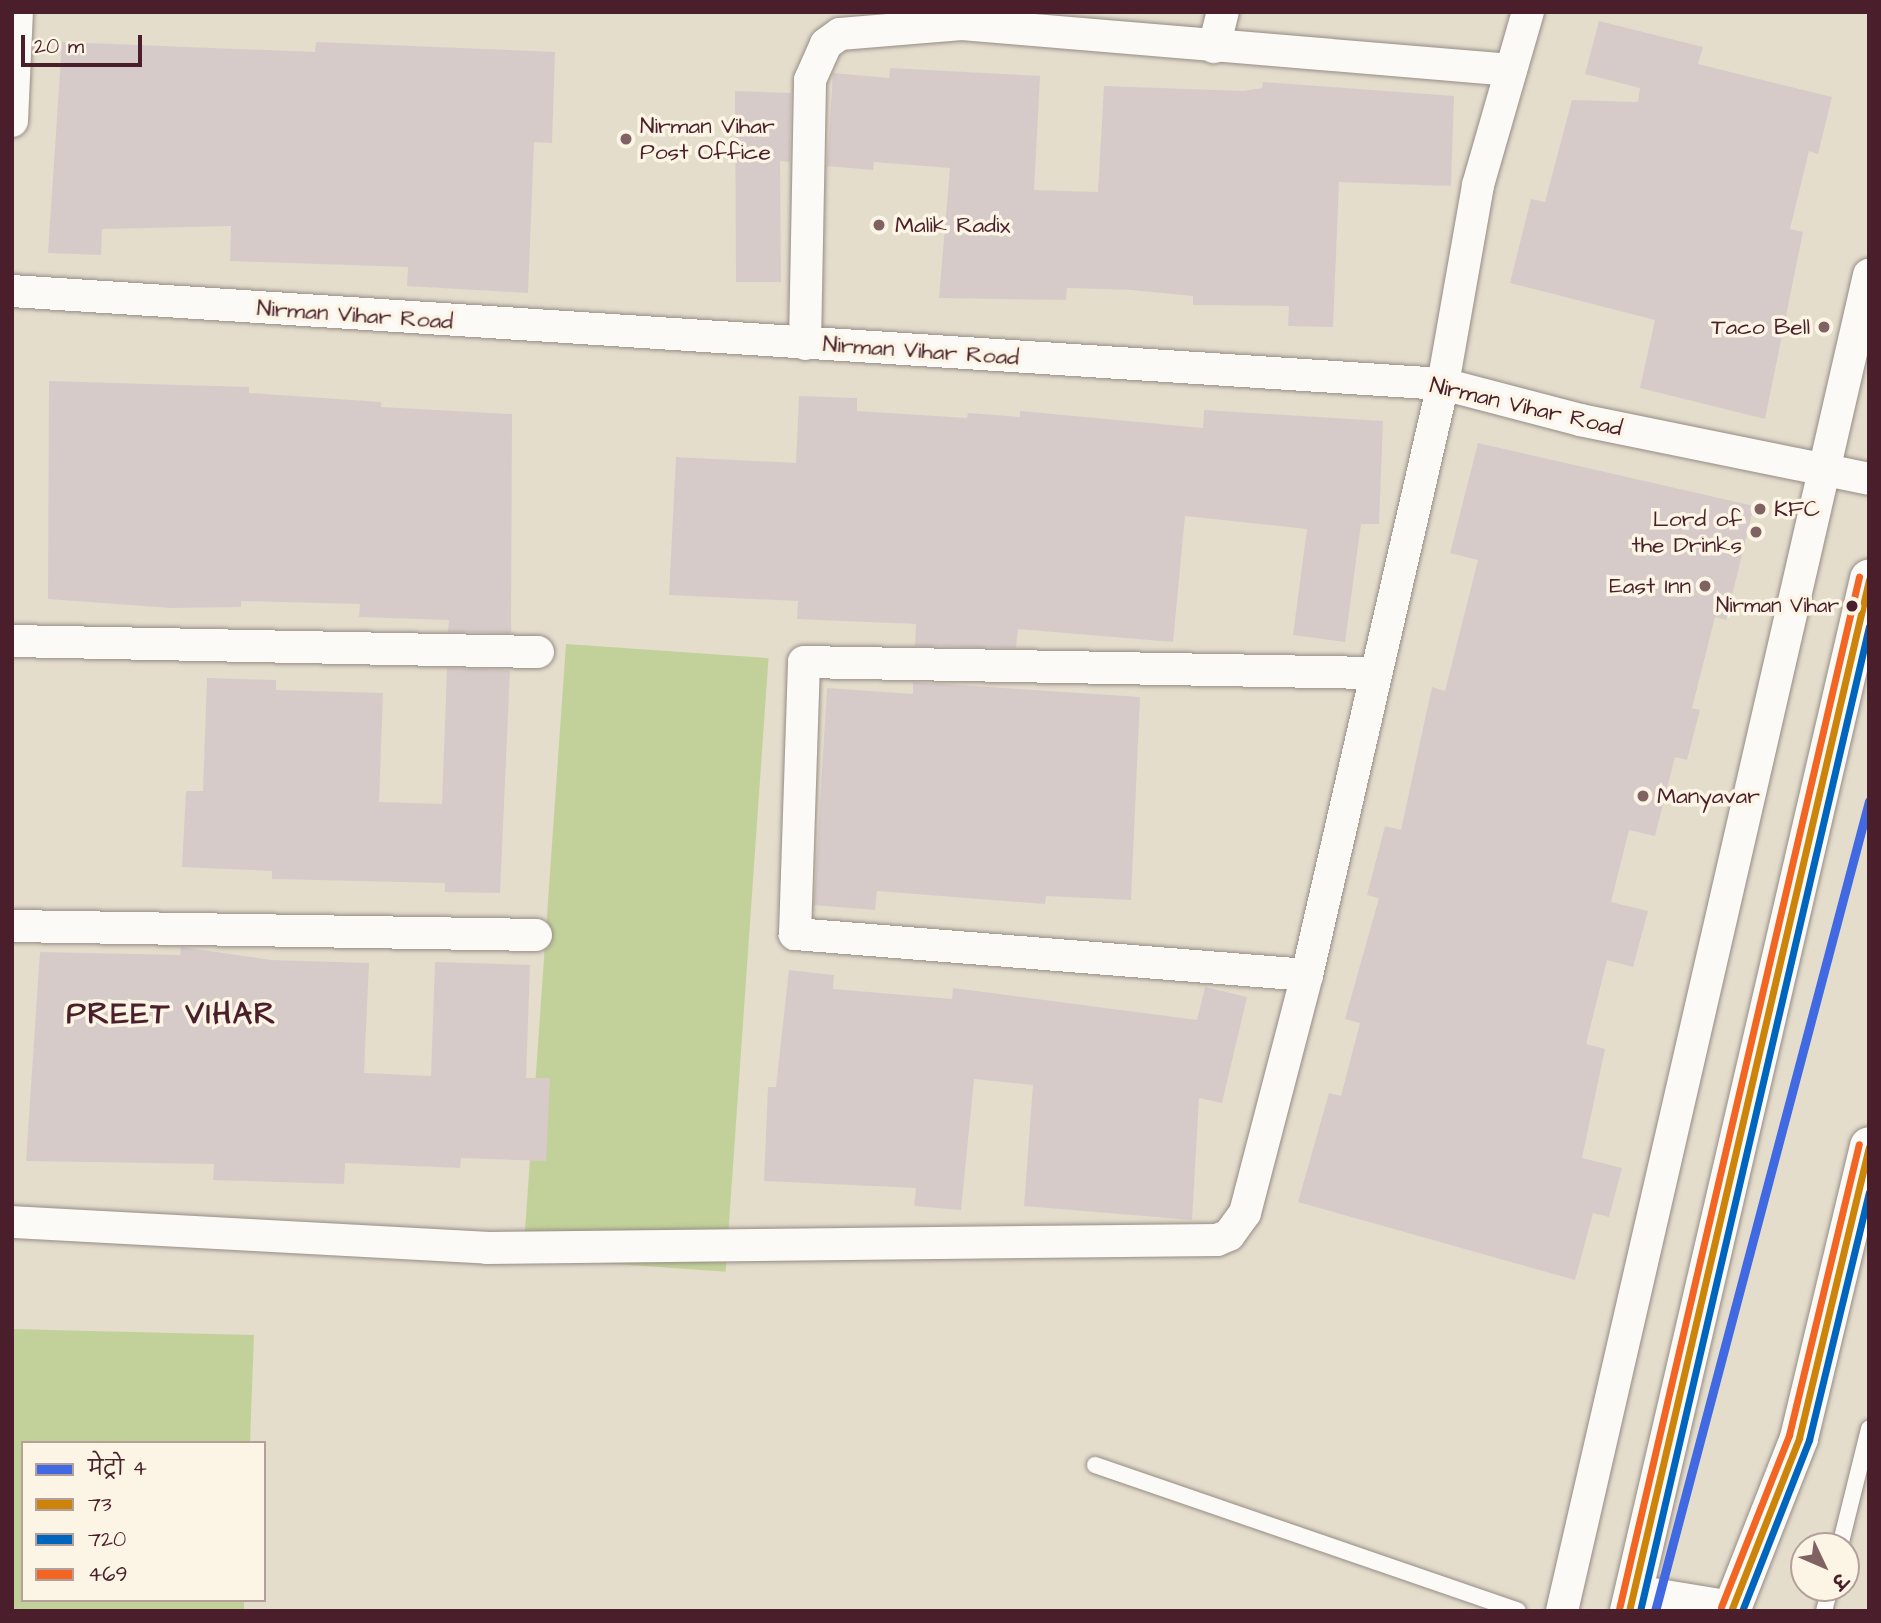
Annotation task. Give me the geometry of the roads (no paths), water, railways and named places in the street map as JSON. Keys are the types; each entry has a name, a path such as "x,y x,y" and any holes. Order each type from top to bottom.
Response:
{"main road":[{"path":"1869,579 1631,1602 1732,1611 1799,1438 1869,1146"}],"street":[{"path":"12,121 17,12"},
{"path":"1214,47 1223,12"},
{"path":"12,1222 487,1248 1217,1240 1245,1213 1307,975 1372,673 1443,384 1478,185 1528,12"},
{"path":"805,344 814,64 826,44 858,28 964,18 1214,47 1511,70"},
{"path":"1562,1611 1820,470 1869,275"},
{"name":"Nirman Vihar Road","path":"12,291 1443,384 1869,479"},
{"path":"12,640 538,652"},
{"path":"1307,975 795,934 804,662 1372,673"},
{"path":"12,926 536,934"}],"lane":[{"path":"1843,1532 1869,1429"},
{"path":"1095,1465 1518,1611"}],"metro line":[{"name":"4","path":"1655,1611 1869,801"}],"place":[{"name":"Nirman Vihar Post Office","path":"626,139"},
{"name":"Malik Radix","path":"879,225"},
{"name":"Taco Bell","path":"1824,327"},
{"name":"KFC","path":"1760,509"},
{"name":"Lord of the Drinks","path":"1756,532"},
{"name":"East Inn","path":"1705,586"},
{"name":"Nirman Vihar","path":"1852,606"},
{"name":"Manyavar","path":"1643,796"}],"district":[{"name":"PREET VIHAR","path":"172,1014"}]}
